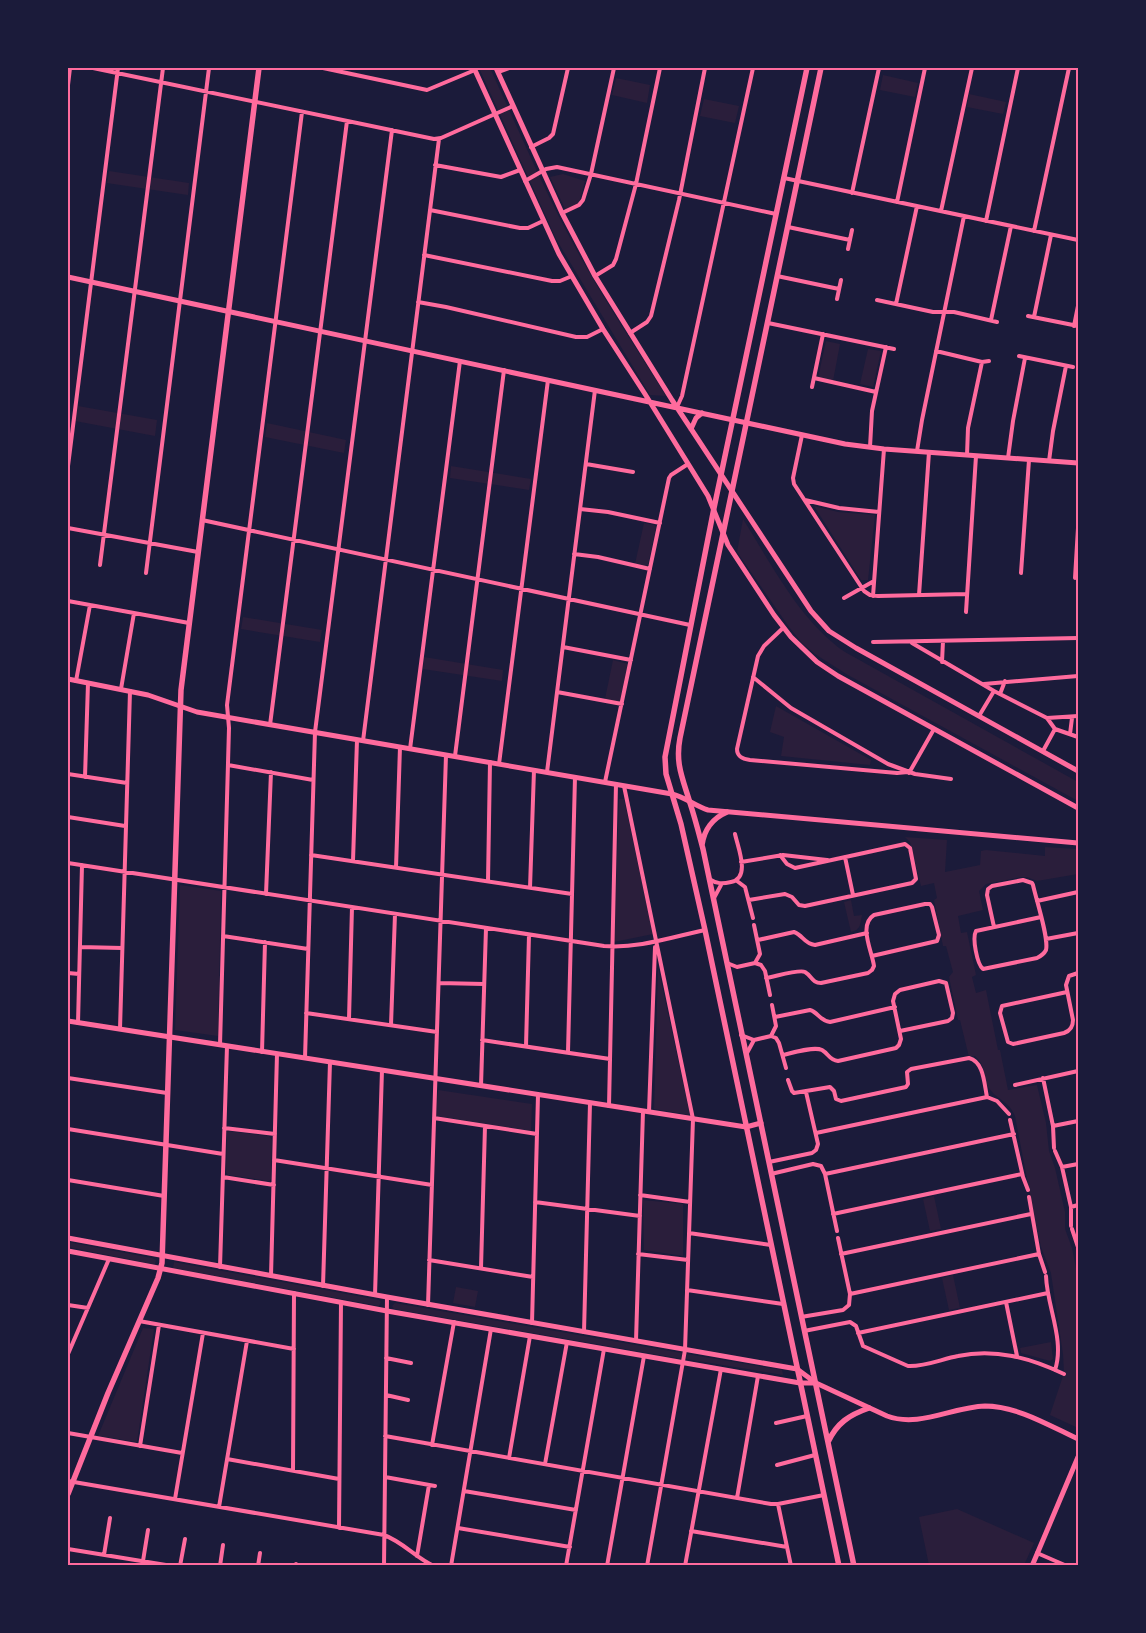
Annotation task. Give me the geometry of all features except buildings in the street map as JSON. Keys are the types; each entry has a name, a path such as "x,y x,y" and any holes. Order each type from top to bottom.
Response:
{"main road":[{"path":"68,1494 70,1482 161,1268 180,707 259,68"},
{"path":"807,68 665,751 666,774 682,824 839,1566"},
{"path":"821,68 678,750 679,768 690,802 709,879 854,1566"},
{"path":"702,847 707,828 716,818 726,812"},
{"path":"828,1442 835,1429 843,1420 869,1408"}],"street":[{"path":"68,85 70,68"},
{"path":"93,68 438,139 513,106"},
{"path":"68,466 118,68"},
{"path":"100,565 163,68"},
{"path":"146,573 209,68"},
{"path":"323,68 427,90 475,69 543,221 572,276 714,508 728,545 783,628 807,654 827,669 1078,808"},
{"path":"508,68 497,70 542,171 595,276 691,429 798,593 824,626 856,648 1078,771"},
{"path":"531,147 553,134 568,68"},
{"path":"562,213 582,202 591,174 614,68"},
{"path":"595,276 610,267 616,259 636,184 660,68"},
{"path":"630,333 650,318 680,194 705,68"},
{"path":"677,407 682,396 753,68"},
{"path":"852,193 879,68"},
{"path":"897,202 926,68"},
{"path":"942,212 972,68"},
{"path":"986,221 1018,68"},
{"path":"1034,231 1069,68"},
{"path":"220,1045 228,765 227,705 302,112"},
{"path":"270,725 347,121"},
{"path":"304,1058 315,732 392,130"},
{"path":"353,861 360,740 386,559 438,139"},
{"path":"435,165 501,177 520,170"},
{"path":"525,181 542,171 557,167 776,214"},
{"path":"784,178 1078,240"},
{"path":"896,304 917,206"},
{"path":"430,210 520,228 528,228 543,221"},
{"path":"917,451 964,216"},
{"path":"991,320 1011,226"},
{"path":"788,227 850,240"},
{"path":"848,250 852,230"},
{"path":"1034,317 1051,234"},
{"path":"424,255 552,281 560,281 572,276"},
{"path":"777,276 840,289"},
{"path":"68,277 870,448 1078,463"},
{"path":"837,299 841,280"},
{"path":"877,300 933,312 954,312 997,322"},
{"path":"418,302 576,336 587,337 603,329"},
{"path":"1028,316 1076,326 1078,306"},
{"path":"768,323 894,349"},
{"path":"812,387 823,334"},
{"path":"870,448 872,411 886,347"},
{"path":"936,351 982,362 989,361"},
{"path":"1019,356 1073,367"},
{"path":"1008,458 1012,421 1025,358"},
{"path":"410,749 460,361"},
{"path":"966,455 968,428 982,362"},
{"path":"1049,461 1054,423 1066,366"},
{"path":"455,756 504,370"},
{"path":"814,378 876,392"},
{"path":"499,764 548,380"},
{"path":"547,772 595,390"},
{"path":"691,429 694,421 702,412"},
{"path":"802,435 793,478 794,484 866,593 873,596 967,594"},
{"path":"873,596 884,449"},
{"path":"919,595 929,452"},
{"path":"966,612 976,456"},
{"path":"1021,573 1029,460"},
{"path":"586,464 633,472"},
{"path":"605,782 670,476 688,464"},
{"path":"804,500 839,508 879,512"},
{"path":"580,509 608,512 660,523"},
{"path":"202,520 690,625"},
{"path":"68,528 198,552"},
{"path":"1075,578 1078,528"},
{"path":"574,554 598,557 650,569"},
{"path":"844,598 874,581"},
{"path":"68,601 189,623"},
{"path":"76,681 90,605"},
{"path":"121,689 134,613"},
{"path":"783,628 761,649 758,656 737,749 739,756 750,760 908,773 952,779"},
{"path":"874,642 1078,638"},
{"path":"911,642 942,662 1046,718 1055,729 1078,737"},
{"path":"942,662 943,642"},
{"path":"562,647 631,660"},
{"path":"982,684 1078,676"},
{"path":"754,677 791,708 908,773"},
{"path":"68,679 130,691 161,699 197,712 228,718 682,796 708,810 1078,843"},
{"path":"1000,694 1005,681"},
{"path":"85,777 88,683"},
{"path":"120,1030 130,691"},
{"path":"979,716 994,691"},
{"path":"557,692 622,704"},
{"path":"1046,718 1072,718 1078,716"},
{"path":"1070,734 1072,718"},
{"path":"908,773 934,729"},
{"path":"1043,751 1055,729"},
{"path":"396,868 400,747"},
{"path":"428,1305 446,755"},
{"path":"488,881 490,762"},
{"path":"228,765 314,780"},
{"path":"530,888 534,770"},
{"path":"266,894 271,772"},
{"path":"68,774 126,783"},
{"path":"568,1052 575,777"},
{"path":"608,1106 616,784"},
{"path":"624,786 693,1119 685,1350 647,1566"},
{"path":"68,817 125,826"},
{"path":"735,834 742,872 738,881"},
{"path":"749,900 785,894 792,897 797,904 802,906 912,883 916,877 910,848 907,845 795,868 787,864 780,855"},
{"path":"311,855 572,894"},
{"path":"741,862 780,855 796,855 830,860"},
{"path":"846,857 853,896"},
{"path":"68,863 613,947 629,946 704,930"},
{"path":"78,1023 82,865"},
{"path":"709,879 721,885 738,881"},
{"path":"994,927 987,893 990,888 1028,880 1033,885 1041,917 1046,939 1045,952 1040,957 983,969 979,965 973,934 978,930 994,927 1041,917"},
{"path":"738,881 745,887 753,918"},
{"path":"713,900 721,885"},
{"path":"1037,901 1078,892"},
{"path":"766,978 802,971 818,983 870,972 874,966 867,934 867,921 874,915 930,904 933,908 939,935 937,941 872,956"},
{"path":"349,1019 352,907"},
{"path":"391,1025 395,914"},
{"path":"730,982 737,968 755,963 760,954 754,925"},
{"path":"481,1086 486,928"},
{"path":"758,940 794,932 807,943 814,945 867,934"},
{"path":"1046,939 1078,932"},
{"path":"526,1046 529,935"},
{"path":"223,936 308,949"},
{"path":"650,1112 655,940"},
{"path":"262,1052 265,942"},
{"path":"80,947 122,948"},
{"path":"726,961 737,968"},
{"path":"755,963 763,968 770,994"},
{"path":"68,973 79,974"},
{"path":"1067,992 1002,1006 1000,1013 1006,1040 1013,1044 1067,1032 1072,1026 1072,1015 1066,982 1070,975 1078,973"},
{"path":"782,1056 816,1048 823,1051 829,1058 838,1061 896,1048 901,1042 894,996 900,990 942,981 948,986 953,1015 950,1020 900,1031"},
{"path":"439,983 484,984"},
{"path":"771,1036 776,1026 772,1005"},
{"path":"775,1017 810,1010 824,1022 830,1022 895,1007"},
{"path":"306,1013 437,1032"},
{"path":"1072,1015 1078,1013"},
{"path":"68,1021 746,1127 761,1123"},
{"path":"741,1035 754,1040 771,1036 778,1040 786,1068"},
{"path":"482,1040 610,1059"},
{"path":"746,1056 754,1040"},
{"path":"220,1267 227,1046"},
{"path":"271,1276 278,1054"},
{"path":"788,1080 793,1092 796,1094 830,1087 833,1089 836,1099 842,1101 906,1087 908,1084 907,1072 911,1069 969,1058 975,1060 979,1065 987,1097"},
{"path":"323,1286 330,1062"},
{"path":"375,1295 382,1070"},
{"path":"1015,1084 1078,1071"},
{"path":"68,1078 167,1093"},
{"path":"1043,1078 1053,1126 1055,1150 1062,1167 1071,1207 1071,1227 1078,1247"},
{"path":"769,1162 814,1152 818,1146 806,1092"},
{"path":"532,1323 538,1095"},
{"path":"816,1133 987,1097 997,1101 1009,1114"},
{"path":"584,1332 590,1103"},
{"path":"636,1341 643,1111"},
{"path":"434,1118 536,1134"},
{"path":"1010,1120 1022,1174 1028,1190"},
{"path":"1053,1126 1078,1121"},
{"path":"481,1268 485,1126"},
{"path":"224,1128 275,1134"},
{"path":"68,1129 223,1154"},
{"path":"824,1174 1014,1134"},
{"path":"274,1160 432,1185"},
{"path":"771,1174 815,1164 821,1166 837,1231"},
{"path":"1062,1167 1078,1164"},
{"path":"833,1214 1022,1174"},
{"path":"223,1177 274,1184"},
{"path":"68,1180 164,1196"},
{"path":"640,1194 690,1202"},
{"path":"1029,1197 1039,1254 1046,1274 1059,1352 1055,1370"},
{"path":"535,1202 640,1216"},
{"path":"1071,1207 1078,1205"},
{"path":"841,1254 1031,1214"},
{"path":"689,1233 771,1245"},
{"path":"68,1238 428,1305 797,1369 816,1383 892,1418 911,1420 975,1407 1001,1408 1026,1416 1078,1439"},
{"path":"802,1318 846,1308 850,1302 838,1238"},
{"path":"68,1251 387,1311 758,1376 800,1383 816,1383"},
{"path":"638,1254 688,1260"},
{"path":"850,1294 1039,1254"},
{"path":"68,1351 109,1259"},
{"path":"430,1260 533,1277"},
{"path":"687,1290 784,1304"},
{"path":"293,1471 294,1293"},
{"path":"858,1333 1048,1293"},
{"path":"384,1566 387,1297"},
{"path":"339,1528 341,1302"},
{"path":"1006,1302 1017,1356"},
{"path":"68,1304 88,1308"},
{"path":"139,1322 294,1349"},
{"path":"432,1444 454,1322"},
{"path":"804,1331 850,1322 856,1326 860,1342 865,1348 908,1366 972,1354 996,1353 1017,1356 1064,1374"},
{"path":"140,1446 159,1325"},
{"path":"451,1566 491,1329"},
{"path":"175,1499 203,1333"},
{"path":"509,1458 530,1336"},
{"path":"219,1507 247,1341"},
{"path":"545,1464 567,1342"},
{"path":"566,1566 604,1349"},
{"path":"606,1566 644,1356"},
{"path":"386,1358 412,1363"},
{"path":"685,1566 721,1369"},
{"path":"737,1498 758,1376"},
{"path":"386,1395 408,1400"},
{"path":"776,1423 807,1416"},
{"path":"68,1433 182,1453"},
{"path":"385,1436 778,1504 824,1495"},
{"path":"777,1465 816,1455"},
{"path":"1032,1566 1078,1456"},
{"path":"227,1460 339,1479"},
{"path":"385,1477 435,1486"},
{"path":"70,1482 384,1535 399,1542 434,1566"},
{"path":"417,1556 429,1485"},
{"path":"464,1491 576,1510"},
{"path":"778,1504 790,1566"},
{"path":"104,1555 110,1518"},
{"path":"458,1528 570,1547"},
{"path":"144,1561 148,1530"},
{"path":"691,1531 787,1547"},
{"path":"180,1566 184,1539"},
{"path":"220,1566 223,1545"},
{"path":"68,1549 172,1566"},
{"path":"258,1566 260,1553"},
{"path":"1037,1553 1067,1566"}],"shaded area":[{"path":"479,68 490,68 569,236 604,297 666,396 650,395 556,239"},
{"path":"883,75 918,83 915,97 880,90"},
{"path":"616,78 650,85 647,103 612,95"},
{"path":"969,94 1006,102 1003,114 967,107"},
{"path":"704,99 739,106 735,123 700,116"},
{"path":"109,171 189,183 188,195 107,183"},
{"path":"563,174 585,181 579,203 566,211 550,177"},
{"path":"826,341 840,344 833,381 818,378"},
{"path":"868,349 881,351 873,387 860,384"},
{"path":"78,406 157,420 155,436 75,421"},
{"path":"267,423 346,440 344,453 265,437"},
{"path":"451,466 531,479 529,490 450,478"},
{"path":"814,506 838,512 875,515 868,580 861,580"},
{"path":"743,519 788,591 814,625 829,639 845,652 1078,782 1078,801 848,675 815,654 802,643 789,627 737,552"},
{"path":"644,523 656,527 648,565 646,566 635,564"},
{"path":"243,617 322,630 320,642 241,629"},
{"path":"424,657 503,670 502,681 423,669"},
{"path":"613,660 628,664 620,702 605,699"},
{"path":"776,706 871,760 870,765 781,756 784,737 770,732"},
{"path":"619,799 624,799 653,934 614,942"},
{"path":"905,837 947,840 945,872 980,865 981,851 986,850 1045,856 1045,847 1078,849 1078,874 1037,881 1022,877 986,884 979,891 983,910 958,916 961,933 967,932 976,975 972,977 976,993 986,990 1008,1090 1037,1085 1046,1123 1049,1151 1065,1212 1065,1229 1072,1248 1078,1278 1078,1428 1050,1415 1064,1373 1063,1354 1051,1273 1041,1247 1015,1116 1010,1107 988,1087 982,1065 979,1061 975,1056 969,1057 960,1020 958,1020 949,977 953,972 946,946 943,946 934,900 937,898 934,883 921,886 910,842"},
{"path":"180,885 221,891 218,1036 175,1030"},
{"path":"851,900 854,916 862,915 858,928 851,932 844,902"},
{"path":"658,967 690,1115 654,1109"},
{"path":"438,1090 532,1104 531,1131 436,1116"},
{"path":"227,1131 269,1136 272,1140 271,1179 269,1181 228,1175 226,1172"},
{"path":"934,1196 941,1229 930,1231 923,1199"},
{"path":"643,1200 683,1204 683,1256 644,1250"},
{"path":"68,1242 156,1260 155,1264 152,1264 68,1247"},
{"path":"174,1262 379,1300 381,1302 379,1306 173,1268"},
{"path":"953,1275 960,1308 949,1310 942,1278"},
{"path":"456,1287 478,1291 475,1307 453,1303"},
{"path":"395,1303 682,1353 682,1359 394,1309 392,1306"},
{"path":"143,1328 154,1329 137,1442 98,1436"},
{"path":"1051,1342 1053,1359 1050,1361 1021,1353 1020,1348"},
{"path":"687,1354 782,1370 783,1375 686,1359"},
{"path":"957,1509 1034,1543 1024,1565 929,1565 919,1517"}]}
